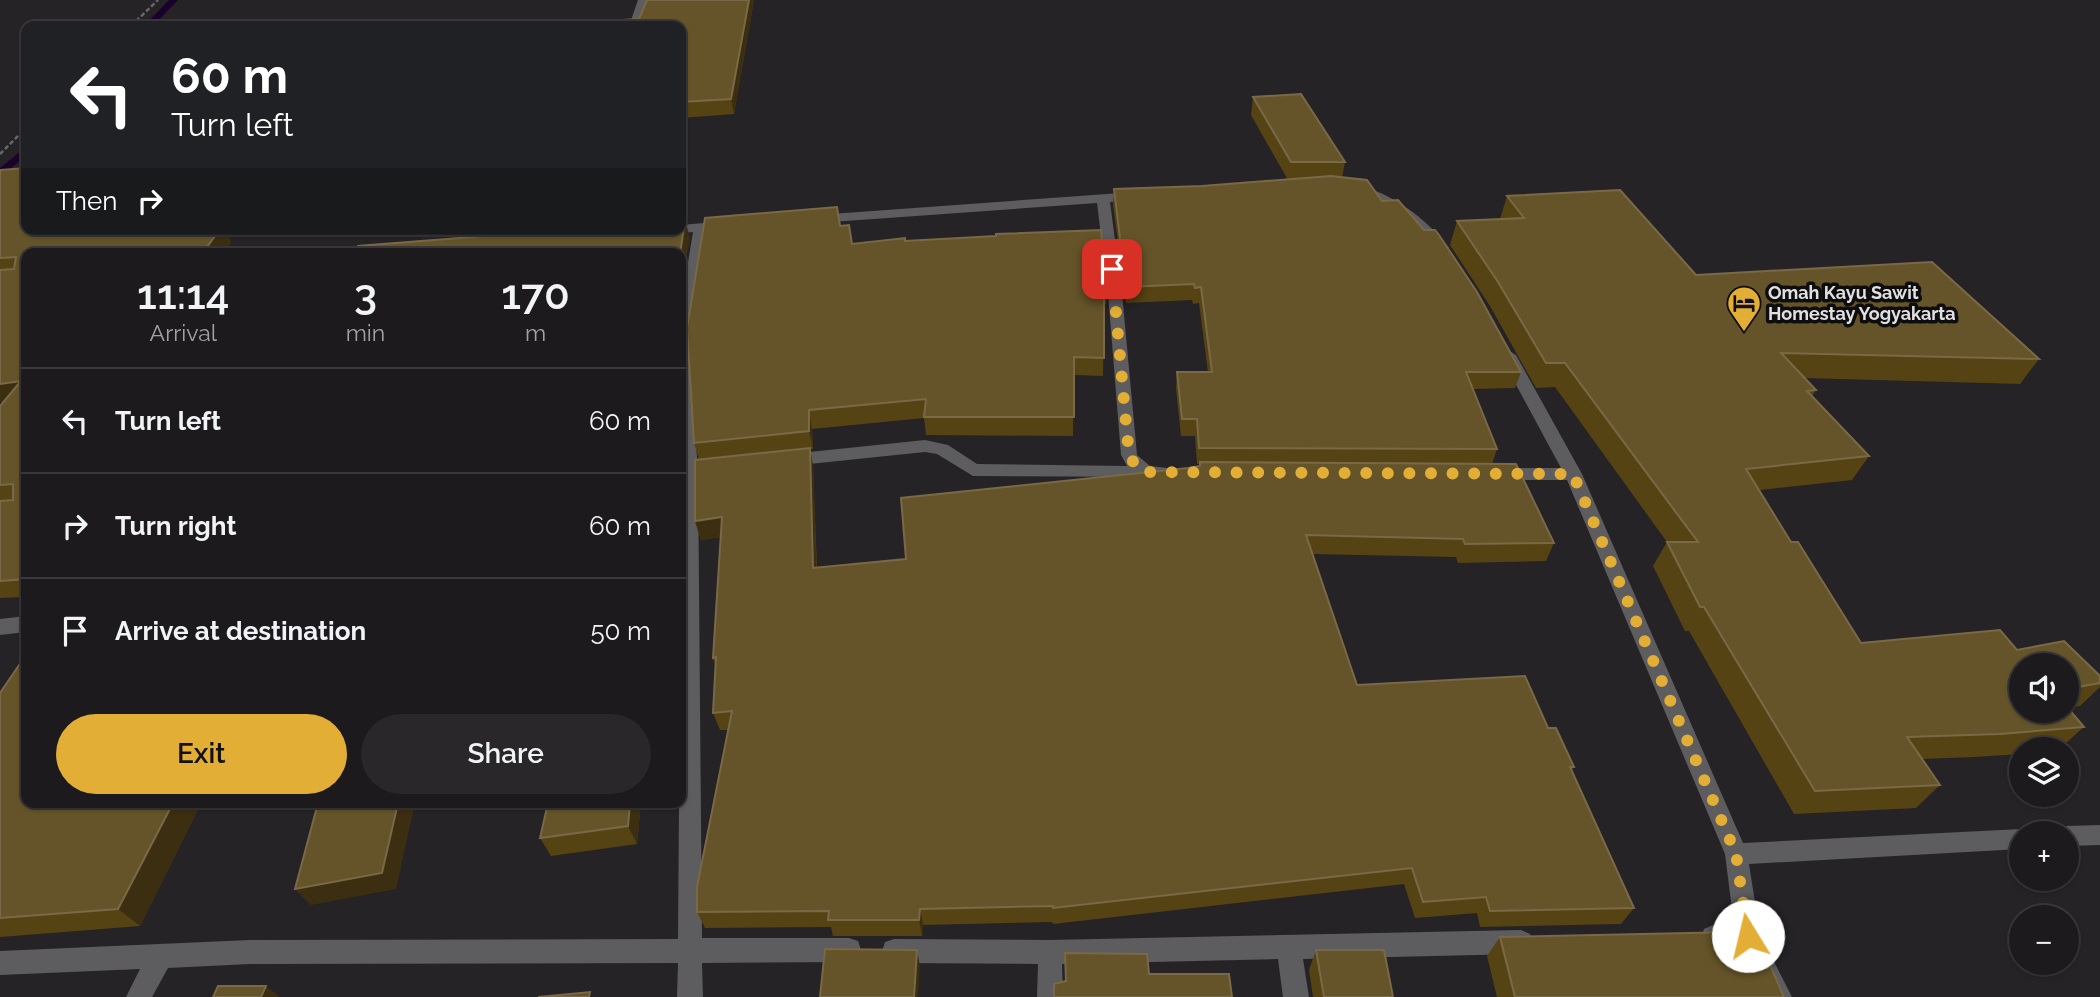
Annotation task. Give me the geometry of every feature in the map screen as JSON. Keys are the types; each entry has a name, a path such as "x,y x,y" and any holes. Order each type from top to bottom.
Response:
{"street":[{"path":"636,21 643,0"},
{"path":"1340,186 1373,191 1404,212 1425,228 1455,267"},
{"path":"798,220 1155,194"},
{"path":"1103,197 1115,293 1129,456 1137,467 1145,472"},
{"path":"686,228 743,224"},
{"path":"686,322 701,227"},
{"path":"1501,343 1573,474 1736,854 1748,936 1779,997"},
{"path":"686,382 696,470 690,997"},
{"path":"772,462 925,446 942,449 973,470 1184,473"},
{"path":"1475,474 1573,474"},
{"path":"0,627 21,625"},
{"path":"2079,836 2100,835"},
{"path":"1736,854 2009,840"},
{"path":"1693,938 1748,936"},
{"path":"0,963 264,952 692,949 1050,952 1539,941"},
{"path":"1289,947 1296,997"},
{"path":"1050,952 1050,997"},
{"path":"139,997 161,956"}],"path":[{"path":"136,21 158,0"},
{"path":"0,154 21,133"}],"building":[{"path":"647,0 749,0 731,99 686,102 686,21 605,21 639,19"},
{"path":"1301,94 1345,162 1291,162 1253,97"},
{"path":"21,168 21,235 216,235 206,248 21,248 21,381 0,384 0,270 14,269 16,257 0,258 0,170"},
{"path":"1331,176 1367,180 1382,201 1398,200 1424,230 1435,230 1477,292 1521,372 1466,372 1497,449 1199,448 1197,419 1182,419 1177,372 1212,372 1201,287 1195,288 1194,284 1126,287 1114,189 1202,186"},
{"path":"1620,190 1696,275 1932,262 2039,359 1781,353 1816,390 1807,391 1869,456 1746,469 1791,542 1798,542 1861,643 2000,630 2017,650 2064,641 2076,653 2009,653 2009,723 2079,721 2084,727 2000,734 1907,737 1940,785 1815,791 1704,607 1700,607 1667,542 1698,542 1565,363 1546,363 1498,282 1457,221 1524,218 1507,196"},
{"path":"837,207 840,226 849,225 852,244 905,238 905,241 1101,230 1107,286 1104,286 1104,358 1074,357 1074,417 924,417 926,399 809,410 809,431 694,443 687,328 705,218"},
{"path":"498,235 683,235 681,248 357,248"},
{"path":"21,381 21,579 0,581 0,501 13,500 13,484 0,485 0,406"},
{"path":"810,448 813,568 906,559 901,498 1188,468 1200,466 1200,462 1516,464 1554,543 1465,544 1463,539 1306,535 1357,685 1525,676 1548,728 1556,728 1574,767 1570,767 1634,908 1490,911 1486,897 1423,902 1412,868 1053,908 920,909 919,920 828,920 829,911 697,912 697,887 732,711 713,713 716,657 713,658 722,517 695,521 695,460"},
{"path":"2079,656 2100,676 2100,683 2079,687"},
{"path":"21,662 21,808 170,808 118,909 0,918 0,693"},
{"path":"317,808 397,808 382,873 295,889"},
{"path":"547,808 630,808 628,826 540,838"},
{"path":"1736,932 1750,966 1771,967 1784,997 1515,997 1500,937"},
{"path":"825,949 917,950 914,997 820,997"},
{"path":"1316,950 1384,950 1393,997 1324,997"},
{"path":"1065,953 1147,954 1149,974 1229,974 1232,997 1054,997 1054,984 1066,981"},
{"path":"218,986 266,986 261,997 213,997"},
{"path":"590,992 589,997 538,997"}],"waterway":[{"path":"153,21 174,0"},
{"path":"0,174 21,155"}],"place":[{"name":"Omah Kayu Sawit Homestay Yogyakarta","path":"1744,333"}],"route":[{"path":"1112,269 1129,456 1137,467 1145,472 1573,474 1736,854 1748,936"}]}
